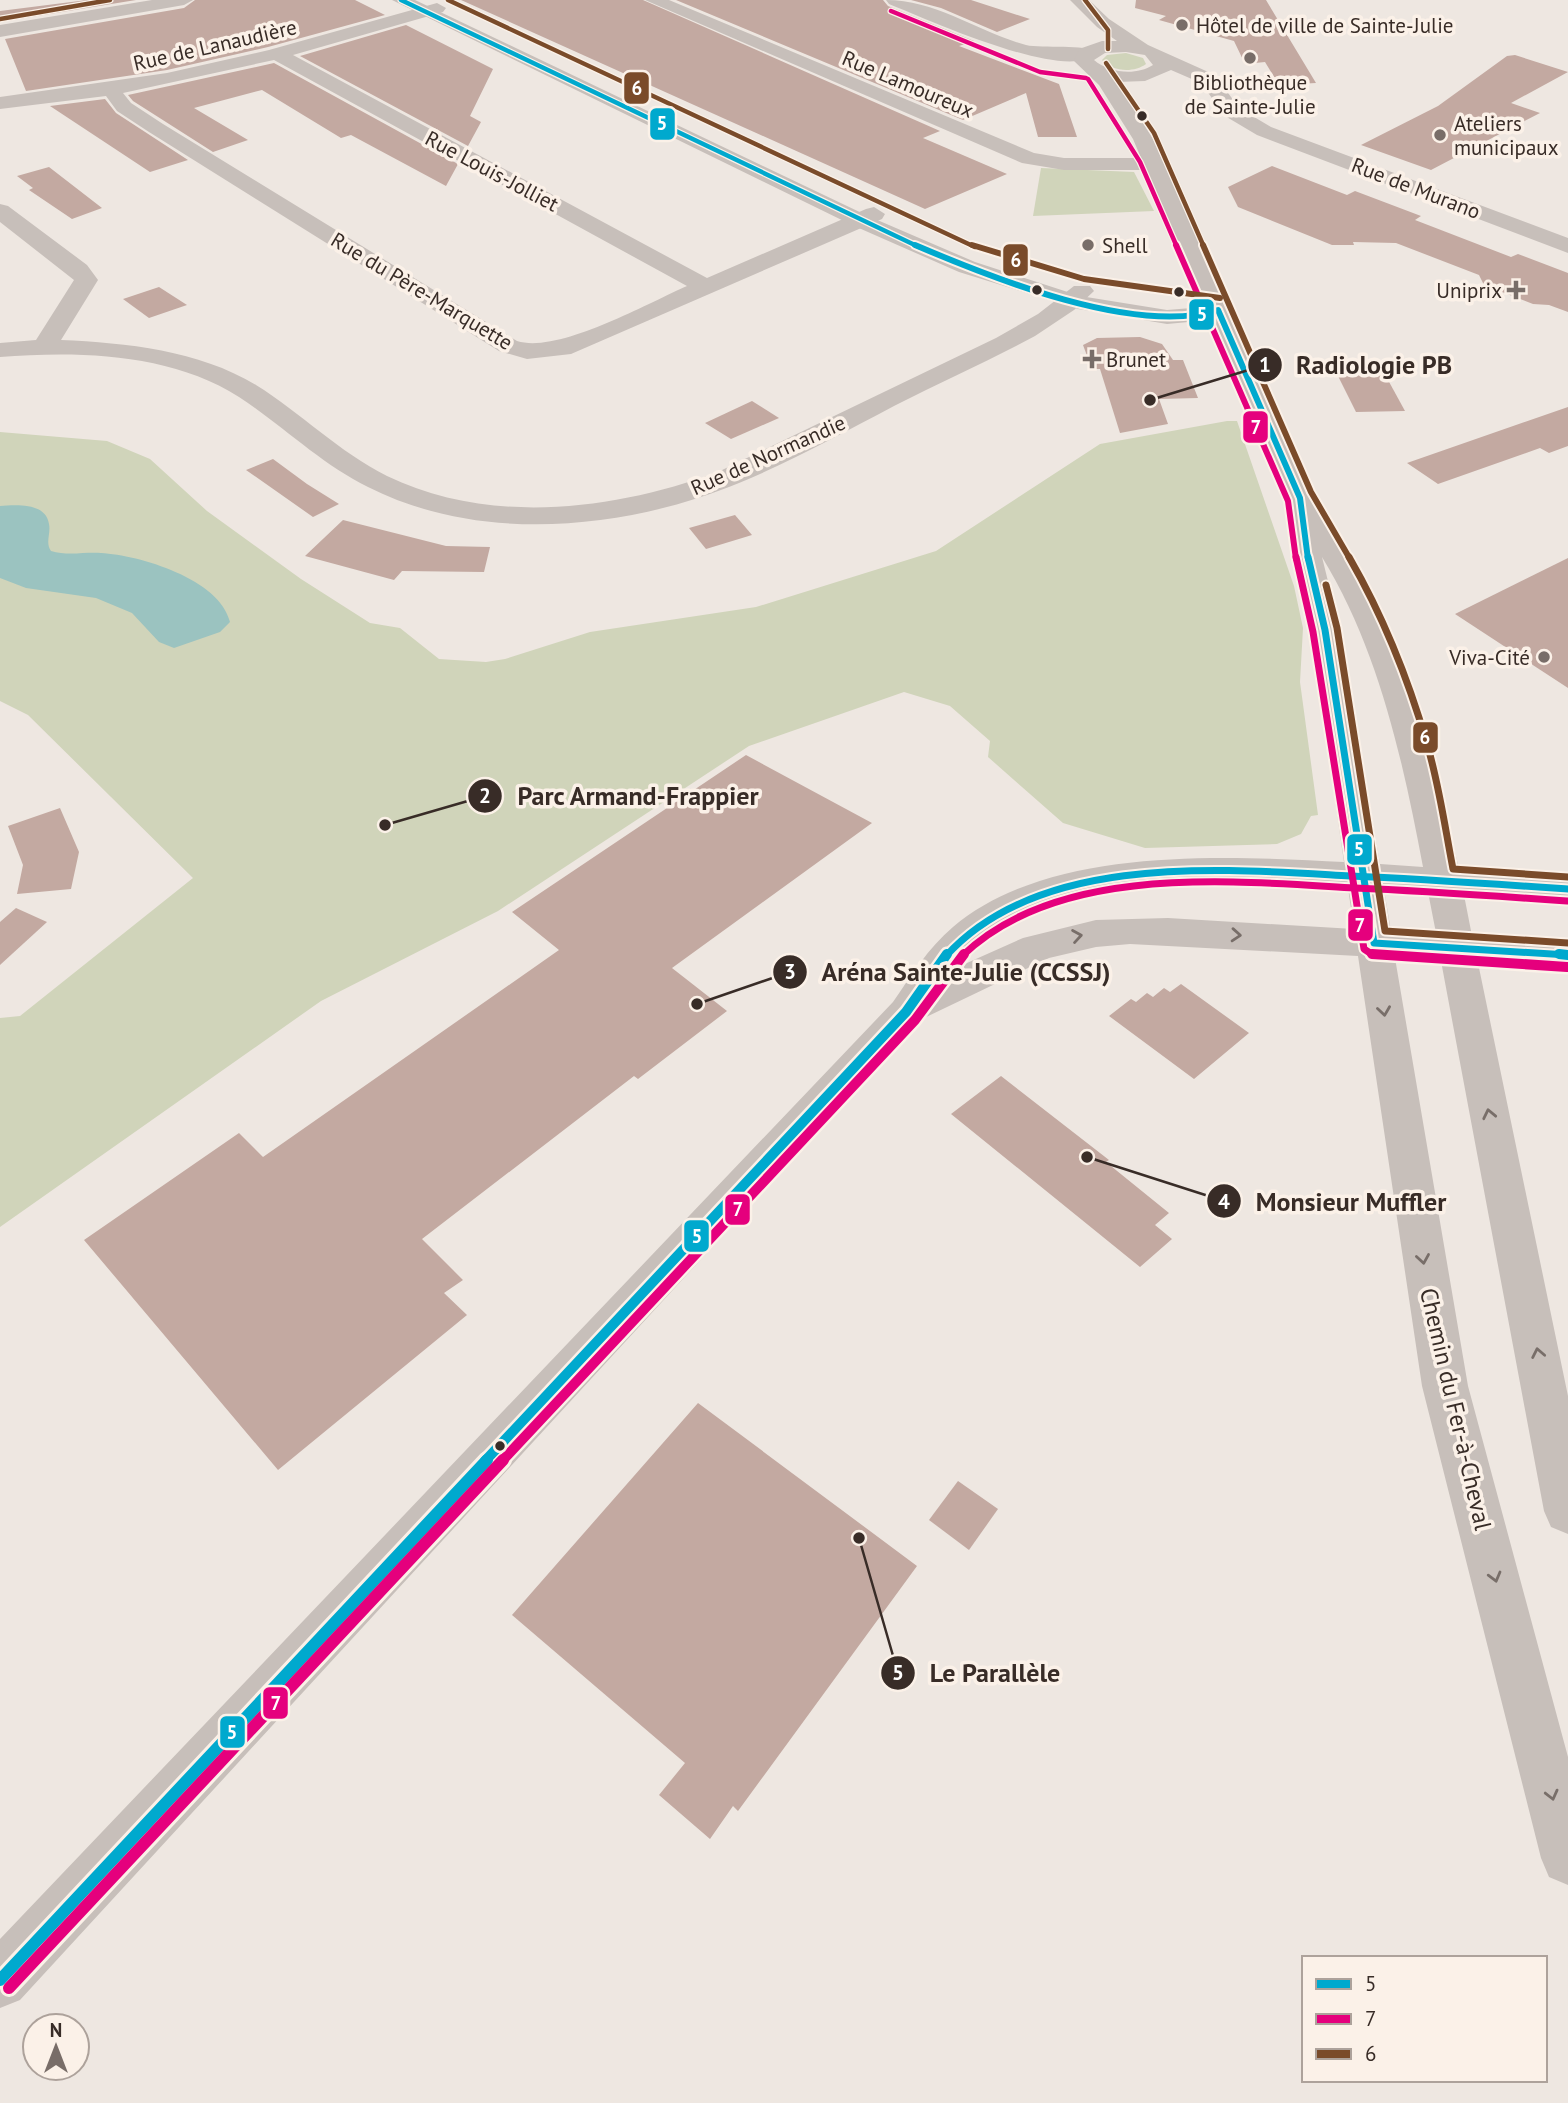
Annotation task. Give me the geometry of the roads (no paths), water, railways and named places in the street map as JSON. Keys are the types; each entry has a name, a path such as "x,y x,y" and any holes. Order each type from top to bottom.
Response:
{"street":[{"path":"0,31 184,0"},
{"path":"401,0 427,7 868,216 992,267 1126,312 1197,319 1219,310"},
{"name":"Rue Lamoureux","path":"654,0 1029,159 1064,164 1155,164"},
{"path":"894,0 1024,50 1038,59 1092,60 1141,48"},
{"name":"Chemin du Fer-à-Cheval","path":"1070,0 1098,37 1092,60 1143,139 1300,498 1346,572 1398,692 1416,750 1568,1511"},
{"path":"1079,0 1102,23 1141,48"},
{"name":"Rue de Lanaudière","path":"0,103 112,91 279,55 427,7"},
{"name":"Rue de Murano","path":"1141,48 1208,79 1232,112 1264,131"},
{"name":"Rue Louis-Jolliet","path":"279,55 706,287"},
{"path":"1141,76 1161,69 1163,59"},
{"name":"Rue de Murano","path":"1092,60 1141,76 1174,82 1232,122 1264,131 1568,246"},
{"name":"Chemin du Fer-à-Cheval","path":"1141,76 1130,91 1143,139"},
{"name":"Rue du Père-Marquette","path":"112,91 124,107 156,128 513,349 537,352 562,349 868,216"},
{"path":"0,211 79,270 86,279 82,292 44,347"},
{"name":"Rue de Normandie","path":"0,350 44,347 145,356 220,377 243,389 353,469 403,493 482,510 561,514 644,504 727,478 1000,343 1077,296"},
{"name":"Chemin du Fer-à-Cheval","path":"1300,498 1310,571 1325,630 1446,1386 1568,1858"},
{"path":"0,1980 906,1012 969,933 1006,912 1066,889 1110,878 1182,870 1363,876 1568,889"},
{"path":"906,1012 1012,955 1055,940 1086,934 1153,930 1568,955"}],"water":[{"path":"0,506 29,506 42,512 49,524 48,544 51,551 117,555 156,564 176,572 211,593 223,607 230,622 220,632 174,648 159,642 132,613 96,598 26,588 0,578"}],"place":[{"name":"Hôtel de ville de Sainte-Julie","path":"1182,25"},
{"name":"Bibliothèque de Sainte-Julie","path":"1250,58"},
{"name":"Ateliers municipaux","path":"1440,135"},
{"name":"Shell","path":"1088,245"},
{"name":"Uniprix","path":"1516,290"},
{"name":"Brunet","path":"1092,359"},
{"name":"Radiologie PB","path":"1150,400"},
{"name":"Viva-Cité","path":"1544,657"},
{"name":"Parc Armand-Frappier","path":"385,825"},
{"name":"Aréna Sainte-Julie (CCSSJ)","path":"697,1004"},
{"name":"Monsieur Muffler","path":"1087,1157"},
{"name":"Le Parallèle","path":"859,1538"}]}
